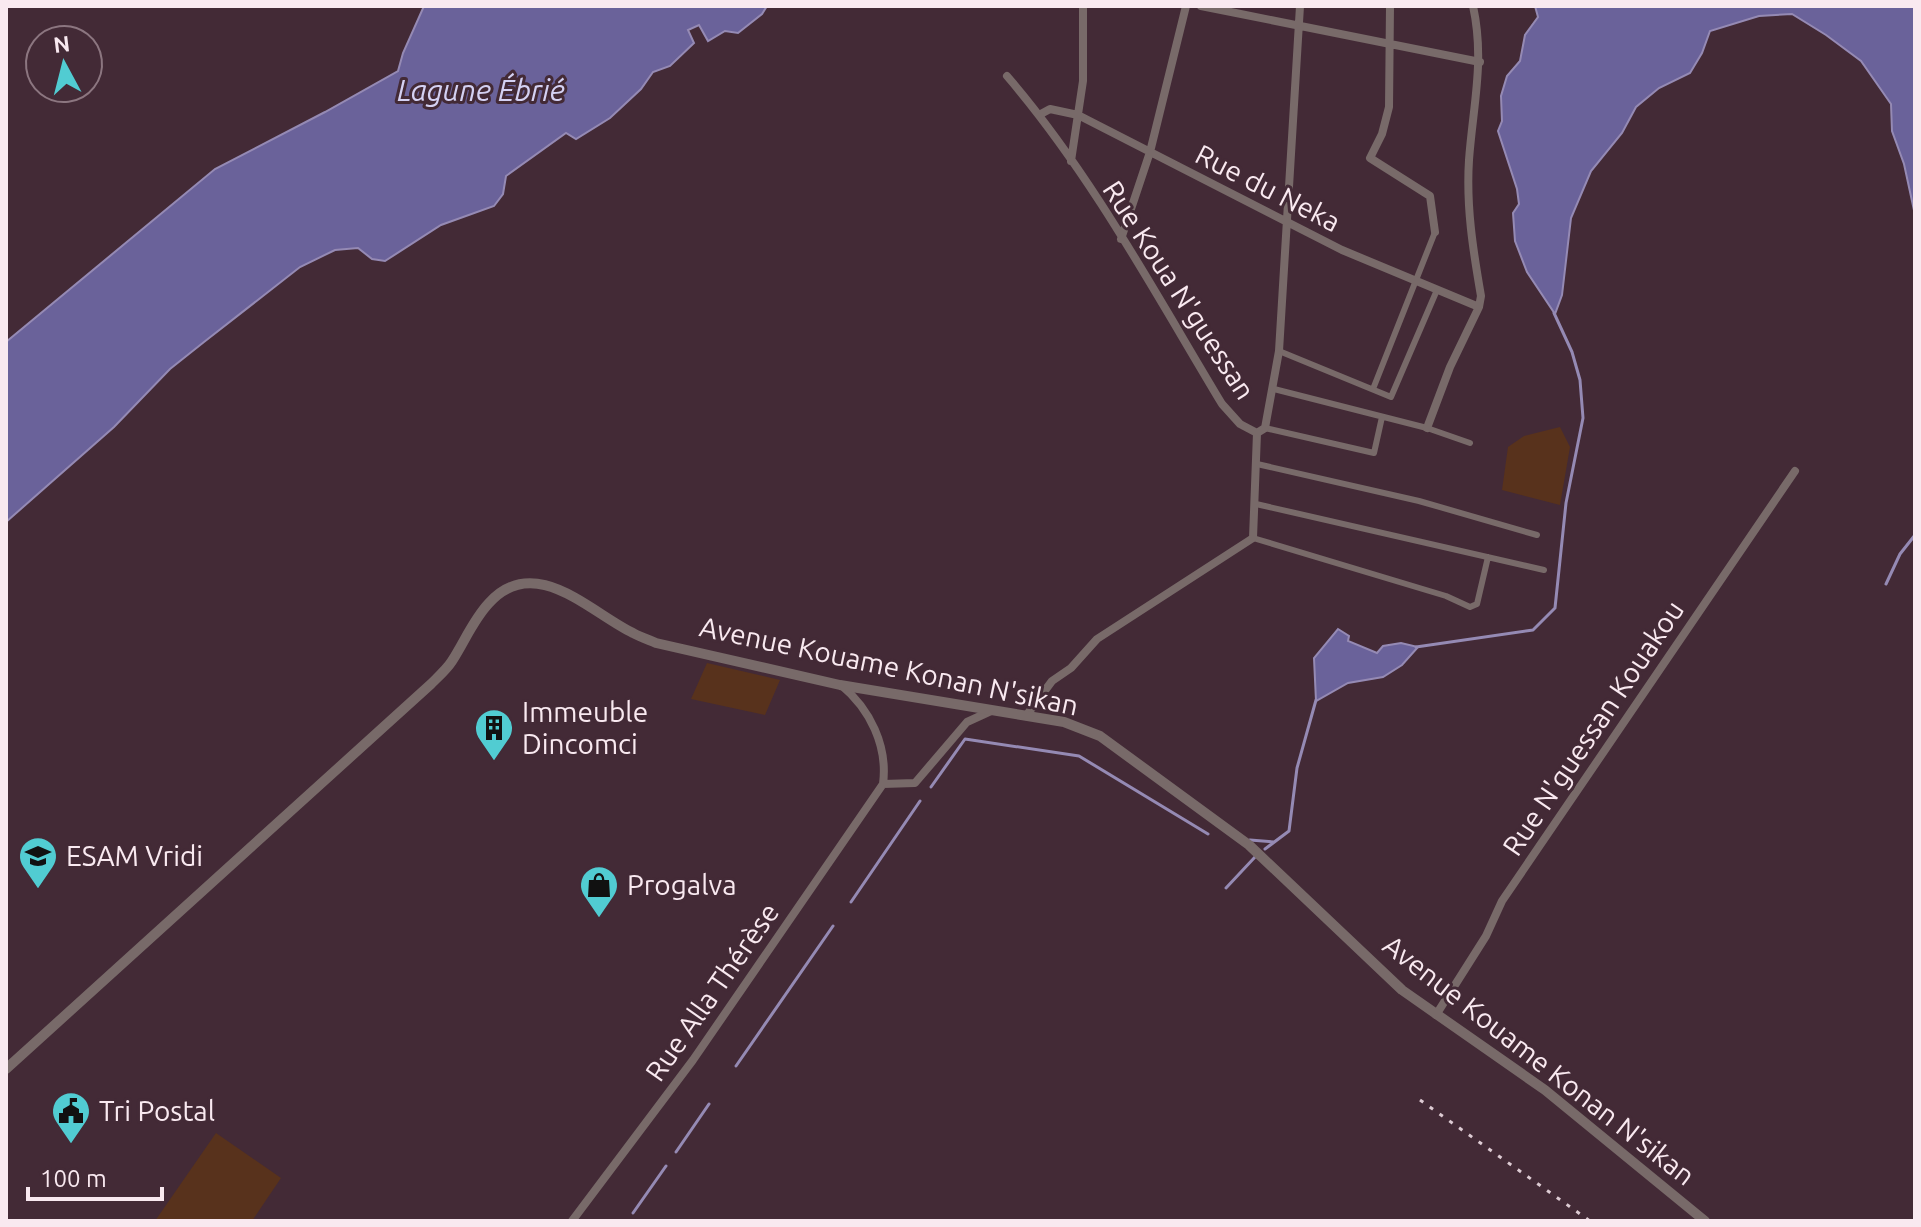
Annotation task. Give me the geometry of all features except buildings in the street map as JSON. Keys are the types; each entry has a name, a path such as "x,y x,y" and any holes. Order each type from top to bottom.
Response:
{"street":[{"path":"1071,162 1083,81 1083,6"},
{"path":"1121,239 1150,152 1186,6"},
{"path":"1201,6 1480,62"},
{"path":"1300,6 1279,351 1274,389 1261,431 1374,453 1382,417"},
{"path":"1373,389 1435,232 1430,196 1370,158 1382,134 1389,107 1390,6"},
{"path":"1427,428 1481,296 1468,202 1469,161 1480,62 1479,33 1473,6"},
{"name":"Rue Koua N'guessan","path":"1007,76 1071,162 1222,404 1240,424 1261,431 1253,538"},
{"name":"Rue du Neka","path":"1039,115 1050,109 1078,115 1342,250 1479,307"},
{"path":"1279,351 1389,397 1394,393 1437,290"},
{"path":"1274,389 1427,428 1470,443"},
{"path":"1257,464 1419,501 1537,535"},
{"name":"Rue N'guessan Kouakou","path":"1436,1015 1486,936 1502,901 1795,471"},
{"path":"1256,504 1544,570"},
{"path":"1026,716 1052,681 1071,668 1097,639 1253,538 1446,596 1470,607 1477,604 1488,557"},
{"name":"Avenue Kouame Konan N'sikan","path":"6,1069 431,684 451,663 478,615 491,600 520,585 556,587 632,633 656,643 840,685 1064,722 1100,736 1249,845 1402,990 1545,1090 1705,1221"},
{"path":"840,685 862,706 880,741 883,784 915,783 967,722 991,711"},
{"name":"Rue Alla Thérèse","path":"572,1221 693,1060 883,784"}],"shaded area":[{"path":"1560,427 1570,447 1560,505 1502,490 1508,447 1524,436"},
{"path":"707,663 780,680 765,715 691,699"},
{"path":"216,1133 281,1178 252,1221 155,1221"}],"water":[{"name":"Lagune Ébrié","path":"424,6 767,6 762,14 738,33 725,31 708,41 699,25 688,30 694,43 670,66 653,72 641,89 610,118 576,139 566,133 506,176 503,194 494,206 441,225 385,261 372,259 358,248 335,250 300,267 170,369 114,427 6,522 6,342 215,169 398,71"},
{"path":"1535,6 1915,6 1915,215 1904,164 1892,131 1891,104 1861,61 1792,14 1759,16 1710,31 1690,73 1659,88 1636,107 1622,133 1591,171 1571,218 1562,295 1555,314 1527,272 1515,241 1513,213 1519,204 1517,189 1498,131 1502,121 1501,96 1507,76 1520,61 1525,35 1538,17"},
{"path":"1338,629 1349,636 1348,641 1377,653 1383,646 1401,643 1418,647 1402,665 1383,677 1348,683 1316,701 1314,658"}],"waterway":[{"path":"1416,647 1533,630 1555,608 1566,503 1583,418 1580,380 1572,352 1554,313"},
{"path":"1886,584 1900,554 1915,535"},
{"path":"1265,849 1289,831 1297,768 1316,700"},
{"path":"931,787 965,739 1079,756 1208,834"},
{"path":"851,902 920,801"},
{"path":"1250,840 1274,842"},
{"path":"1226,888 1255,857"},
{"path":"736,1066 833,926"},
{"path":"676,1152 709,1104"},
{"path":"633,1213 666,1166"}],"railway":[{"path":"1420,1100 1590,1221"}],"place":[{"name":"Immeuble Dincomci","path":"494,762"},
{"name":"ESAM Vridi","path":"38,890"},
{"name":"Progalva","path":"599,919"},
{"name":"Tri Postal","path":"71,1145"}]}
